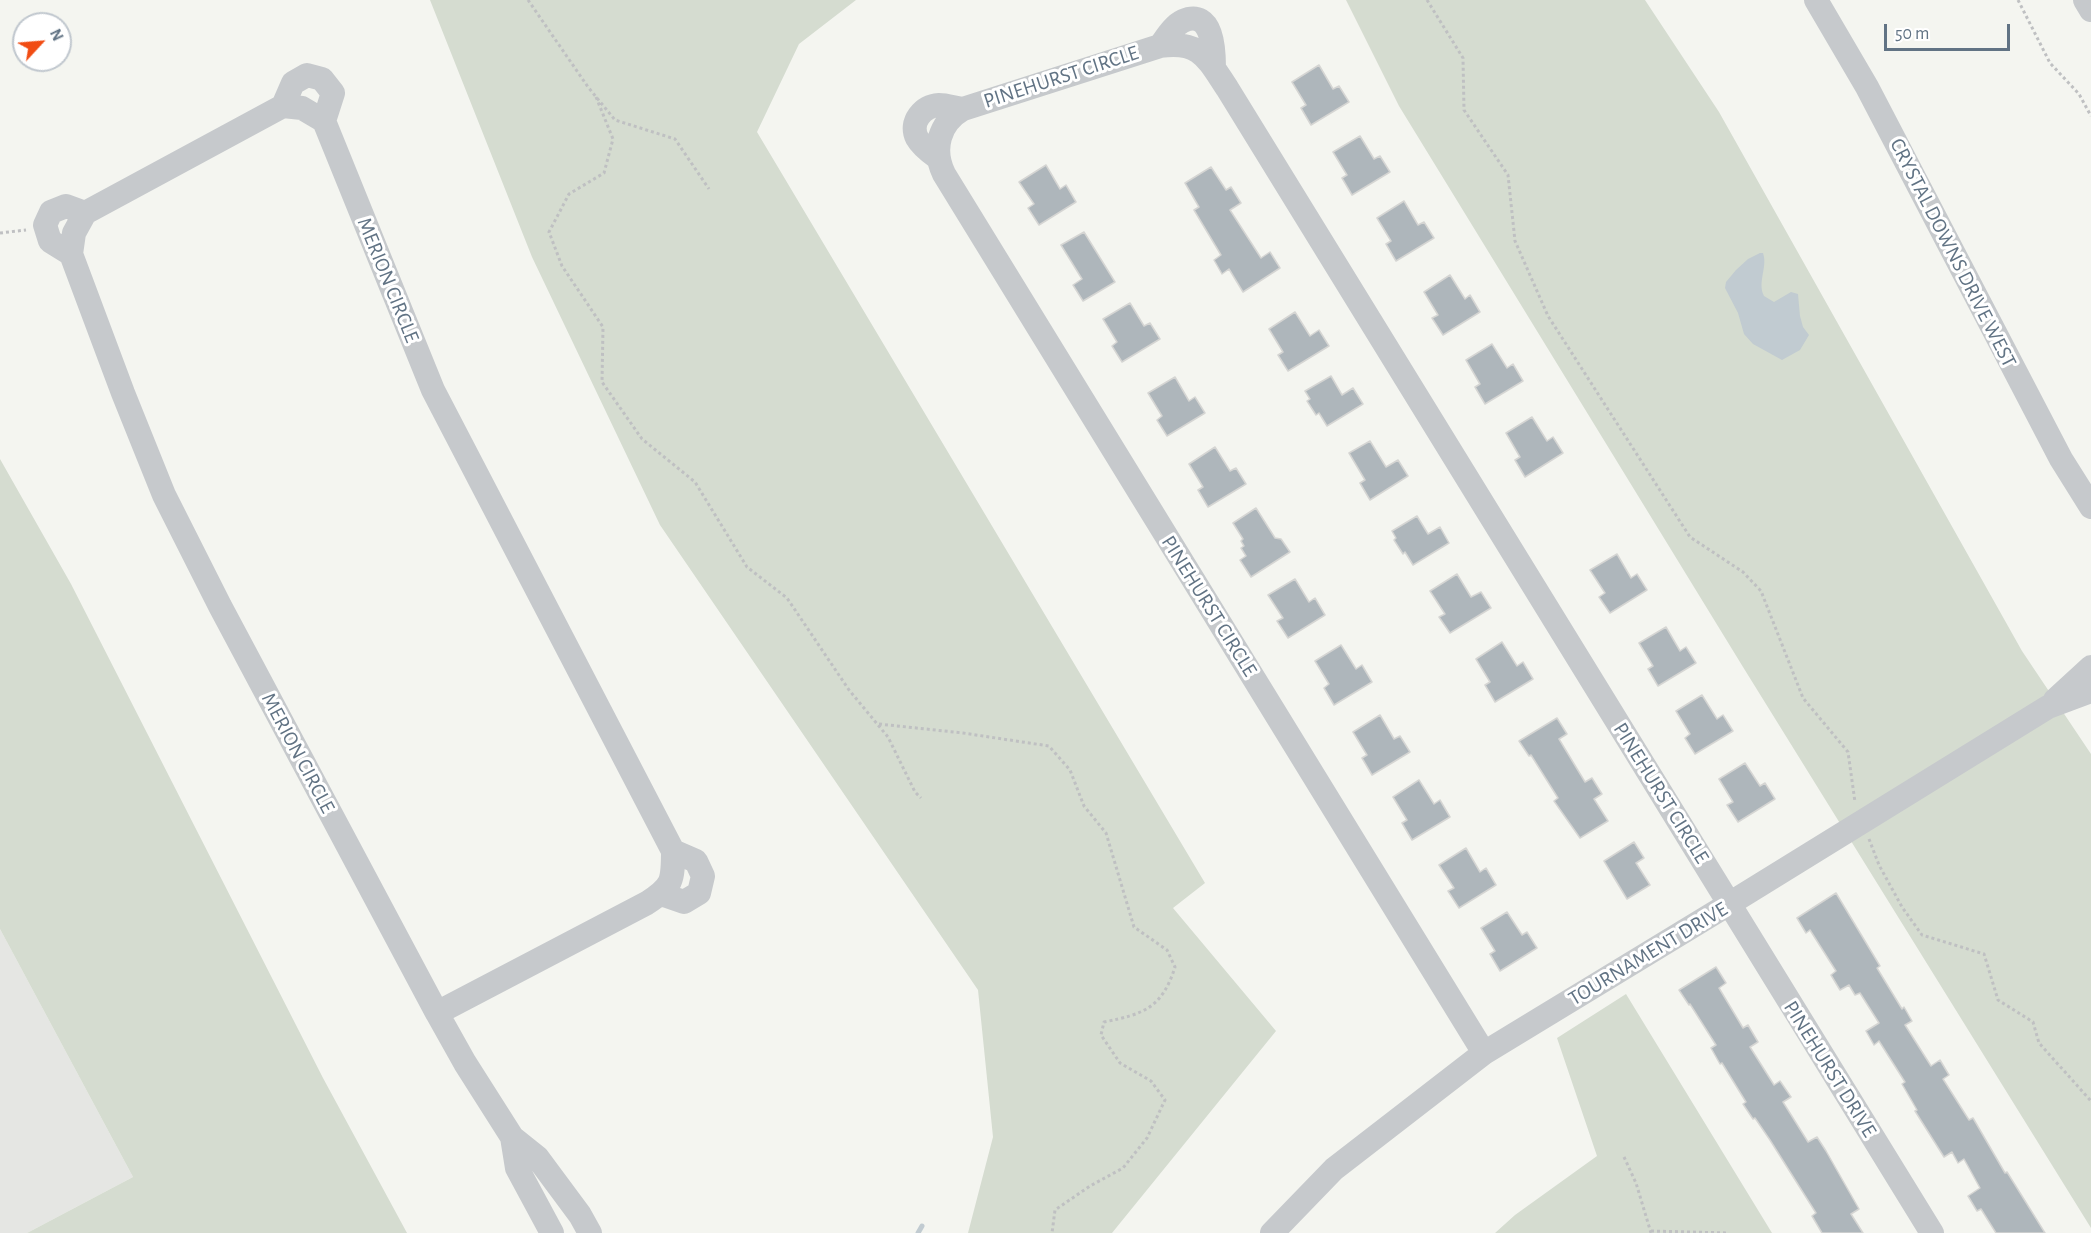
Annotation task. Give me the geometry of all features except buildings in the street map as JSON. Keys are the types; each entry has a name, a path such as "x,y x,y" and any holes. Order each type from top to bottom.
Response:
{"street":[{"name":"CRYSTAL DOWNS DRIVE WEST","path":"1816,0 1867,87 2061,459 2091,507"},
{"path":"2085,0 2091,10"},
{"name":"PINEHURST CIRCLE","path":"1484,1053 944,174 938,158 938,144 948,120 963,109 1160,46 1175,44 1191,47 1204,55 1729,904"},
{"path":"85,213 66,206 51,213 45,225 50,241 71,254 74,233 85,213 283,106 302,108 324,121 333,93 322,79 307,75 293,83 283,106"},
{"name":"MERION CIRCLE","path":"71,254 164,495 220,606 437,1013 661,894 673,877 673,852 433,390 324,121"},
{"name":"TOURNAMENT DRIVE","path":"1272,1233 1334,1169 1484,1053 2048,706 2091,668"},
{"name":"TOURNAMENT DRIVE","path":"2048,706 2091,691"},
{"name":"PINEHURST DRIVE","path":"1729,904 1932,1233"},
{"path":"437,1013 465,1063 512,1137 537,1157 580,1215 590,1233"},
{"path":"512,1137 518,1168 552,1233"}],"path":[{"path":"528,0 596,97 615,120 675,140 709,189"},
{"path":"1427,0 1463,58 1464,110 1508,175 1515,241 1548,316 1690,537 1743,572 1761,591 1803,698 1848,752 1860,823 1902,907 1922,935 1984,954 1998,1000 2032,1022 2039,1043 2091,1101"},
{"path":"2018,0 2050,63 2079,94 2091,116"},
{"path":"596,97 613,139 604,173 570,194 549,232 562,266 603,327 602,382 642,439 694,482 747,567 787,598 849,690 888,737 915,792 921,798"},
{"path":"0,233 45,225"},
{"path":"878,724 963,733 1049,746 1070,770 1084,806 1106,833 1134,927 1167,950 1175,967 1169,986 1150,1008 1127,1017 1104,1022 1101,1035 1120,1063 1151,1081 1165,1100 1147,1138 1123,1168 1090,1186 1055,1210 1052,1233"},
{"path":"1624,1157 1636,1183 1651,1232 1729,1233"}],"shaded area":[{"path":"430,0 856,0 799,44 757,132 1205,883 1173,908 1276,1031 1112,1233 968,1233 993,1137 978,990 660,525 532,257"},
{"path":"1346,0 1645,0 1719,112 2022,651 2091,754 2091,1228 1399,106"},
{"path":"1763,253 1764,258 1762,291 1764,296 1774,302 1791,292 1798,294 1800,316 1803,327 1809,335 1800,350 1782,360 1753,344 1744,334 1738,313 1725,288 1726,282 1736,270 1748,259"},
{"path":"0,459 71,584 323,1078 407,1233 27,1233 133,1177 0,929"},
{"path":"0,929 133,1177 27,1233 0,1233"},
{"path":"1626,994 1772,1233 1495,1233 1515,1215 1597,1156 1557,1038"}],"waterway":[{"path":"918,1233 922,1226"}]}
